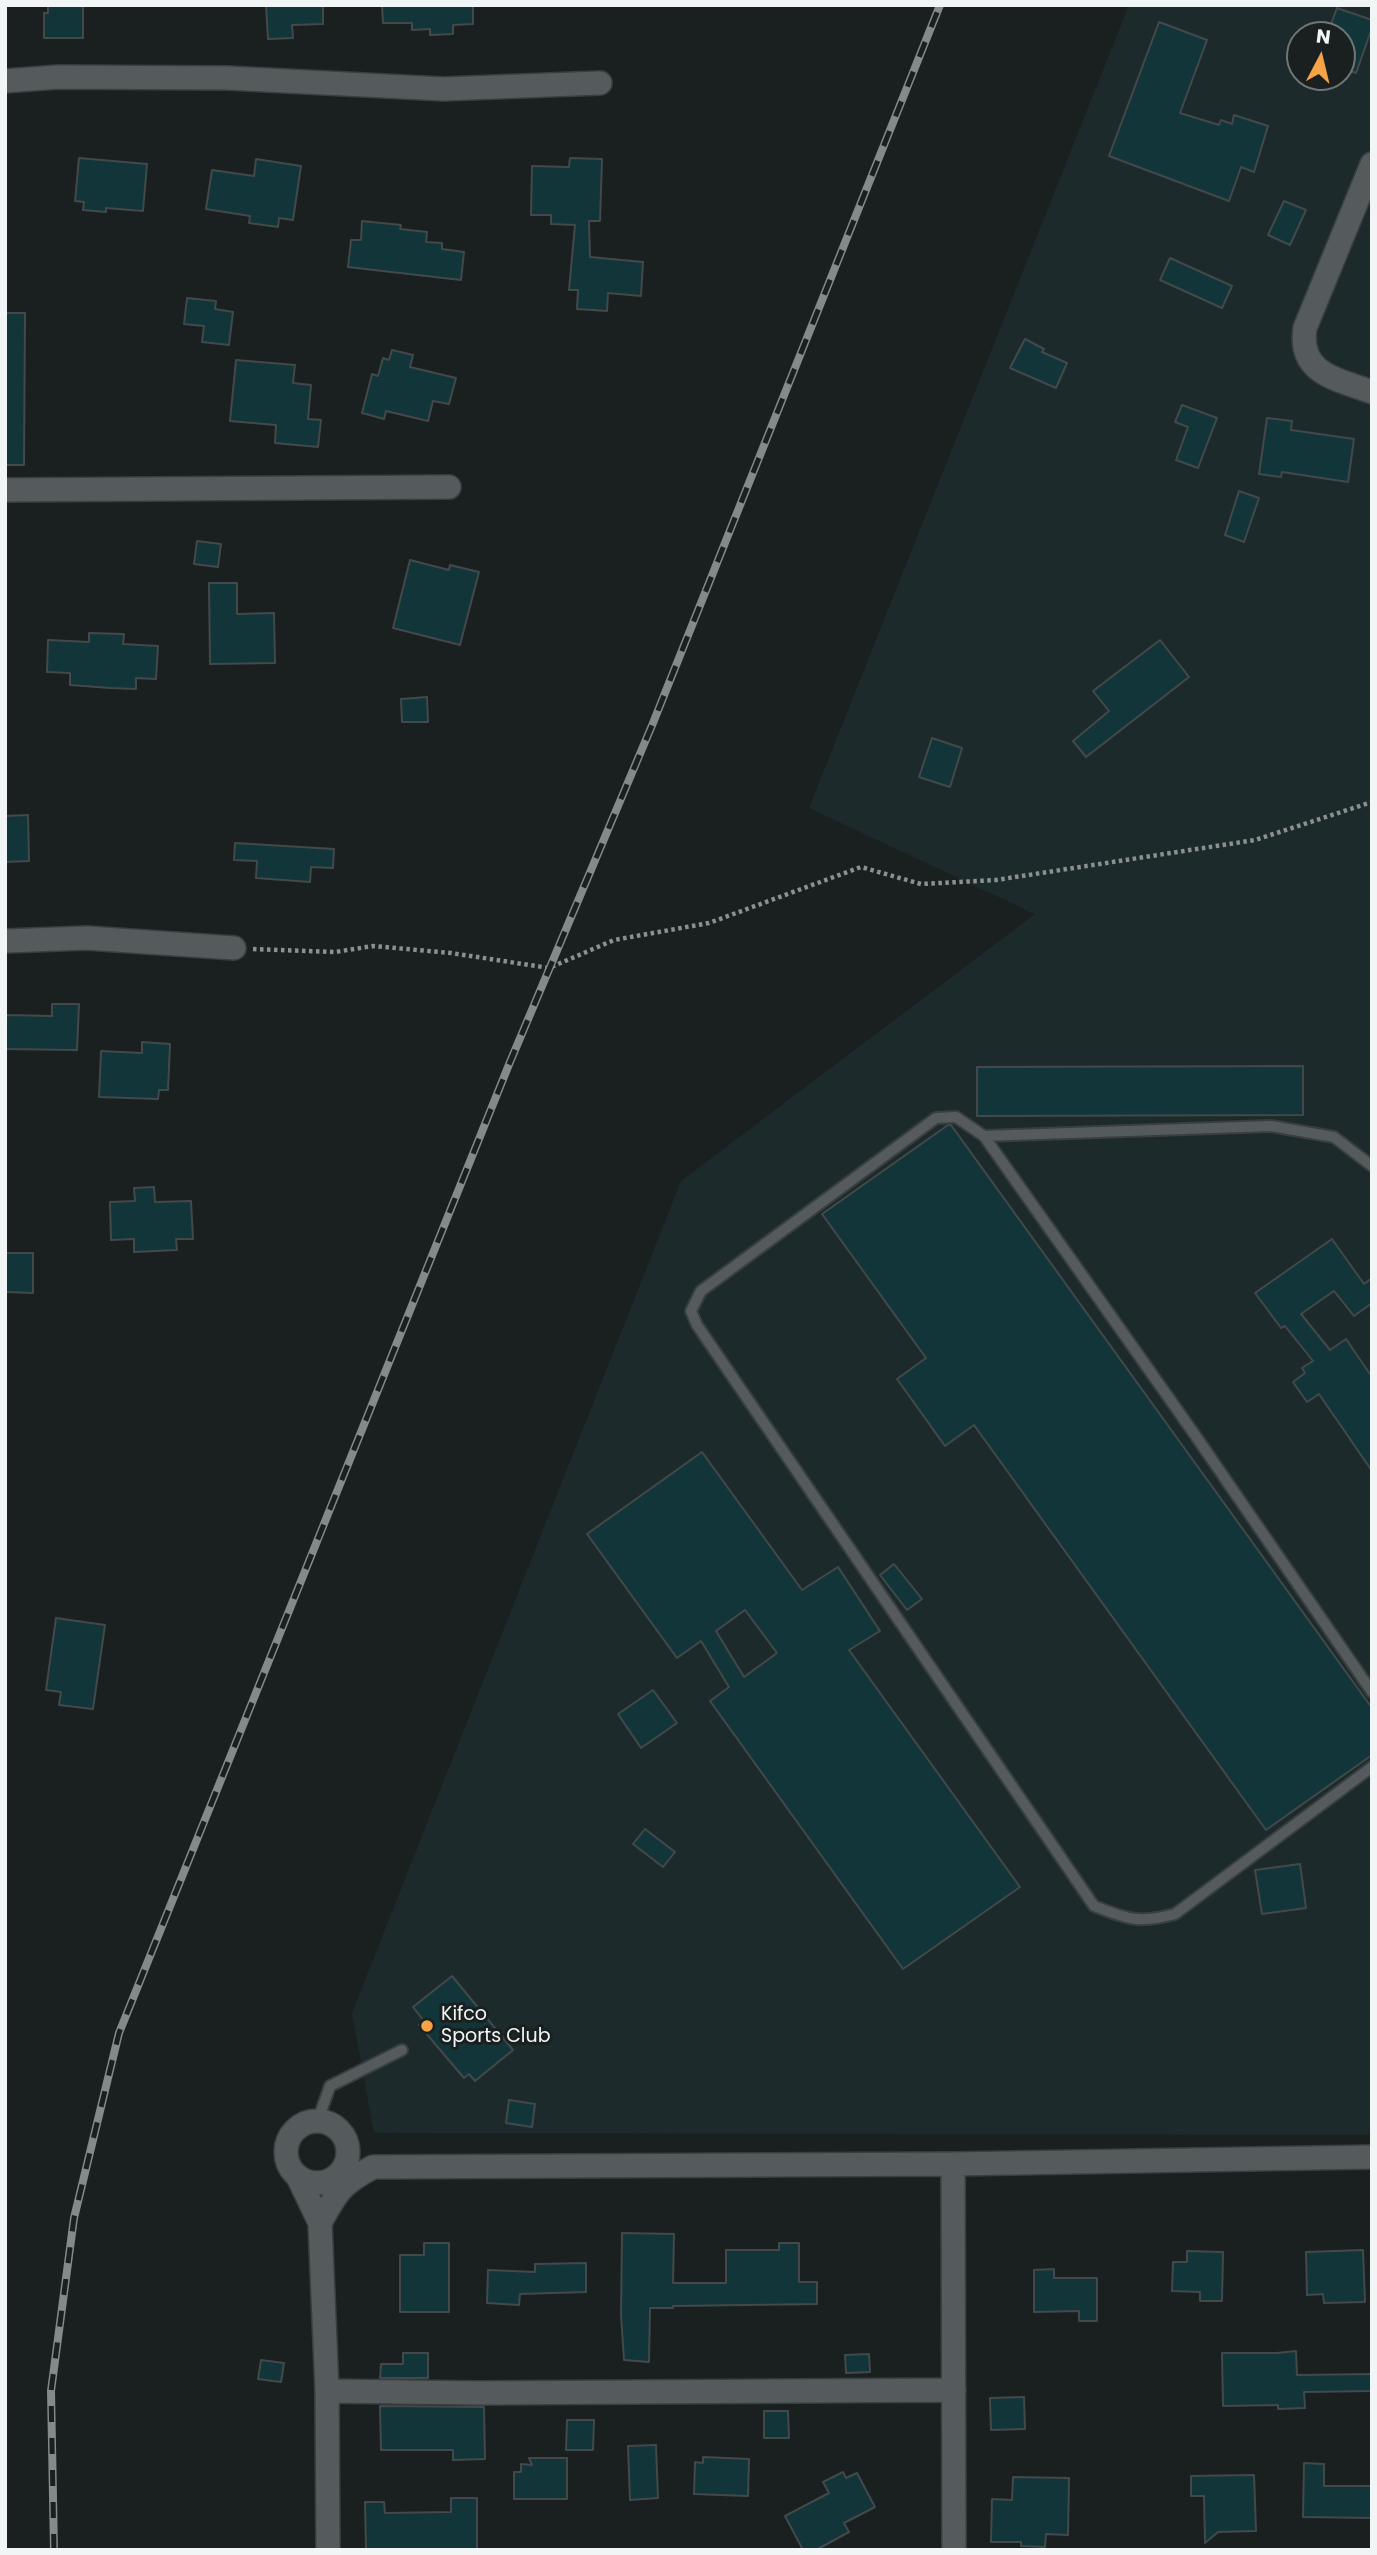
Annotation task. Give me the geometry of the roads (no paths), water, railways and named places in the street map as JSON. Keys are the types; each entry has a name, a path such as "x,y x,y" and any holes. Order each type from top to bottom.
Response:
{"street":[{"path":"5,81 58,77 228,78 443,89 600,83"},
{"path":"1372,164 1305,328 1302,344 1316,369 1372,392"},
{"path":"5,490 449,487"},
{"path":"5,941 87,937 234,948"},
{"path":"328,2550 327,2392 320,2223 288,2161 288,2142 299,2126 318,2120 336,2126 346,2153 334,2199"},
{"path":"346,2153 373,2167 953,2164 1372,2157"},
{"path":"298,2177 307,2181 325,2182 334,2178 346,2153"},
{"path":"953,2164 954,2550"},
{"path":"320,2223 349,2180 373,2167"},
{"path":"327,2392 954,2390"}],"lane":[{"path":"1372,1692 984,1136 956,1117 936,1118 701,1291 691,1311 697,1325 1094,1906 1126,1919 1152,1920 1175,1914 1372,1767"},
{"path":"984,1136 1271,1126 1334,1137 1372,1166"},
{"path":"318,2120 330,2086 402,2050"}],"railway":[{"path":"54,2550 51,2391 74,2218 119,2033 510,1062 653,723 940,5"}],"place":[{"name":"Kifco Sports Club","path":"427,2026"}]}
